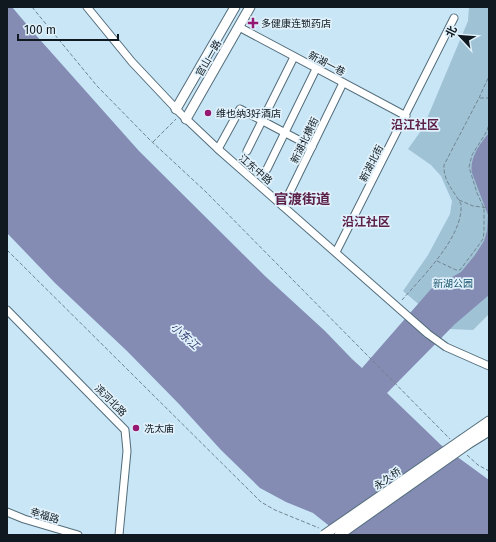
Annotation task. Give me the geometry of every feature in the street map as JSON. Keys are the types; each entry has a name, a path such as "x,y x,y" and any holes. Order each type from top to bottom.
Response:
{"main road":[{"name":"官山一路","path":"181,114 198,70 235,7"},
{"name":"官山一路","path":"181,114 210,77 250,7"},
{"path":"198,70 210,77"},
{"path":"466,441 489,421"},
{"path":"466,441 489,431"},
{"name":"永久桥","path":"322,532 466,441"},
{"name":"永久桥","path":"339,535 466,441"}],"street":[{"name":"江东中路","path":"90,8 132,62 181,114 218,149 446,347 489,366"},
{"name":"新湖北街","path":"336,252 406,116 454,18"},
{"name":"新湖一巷","path":"238,27 406,116"},
{"path":"247,151 294,57"},
{"path":"268,169 316,69"},
{"name":"新湖北横街","path":"283,206 343,83"},
{"path":"218,149 240,109 312,147"},
{"name":"滨河北路","path":"7,310 125,430 127,451 119,535"},
{"name":"幸福路","path":"7,512 24,519 78,535"}],"path":[{"path":"32,7 97,86 205,191 451,439"},
{"path":"397,306 436,261 446,247 454,231 461,208 443,171 444,165 489,76"},
{"path":"479,98 489,98"},
{"path":"153,142 181,114"},
{"path":"436,261 456,270 462,269 483,239 485,208 477,193 469,167 472,156 487,131 489,124"},
{"path":"458,200 473,206 489,208"},
{"path":"7,250 261,502 274,510 322,532"},
{"path":"467,455 478,465 489,471"}],"green space":[{"name":"新湖公园","path":"469,7 489,7 489,314 473,330 448,329 403,291 428,255 450,214 452,201 441,176 431,165 408,149 423,128 468,21"}],"water":[{"name":"小东江","path":"7,7 12,7 139,151 265,276 325,331 362,368 431,289 461,272 484,241 487,231 488,215 472,173 472,162 476,152 489,133 489,295 455,324 387,393 441,445 489,480 489,535 338,535 337,532 313,513 286,502 260,488 221,450 179,404 127,351 55,283 7,233"}],"place":[{"name":"多健康连锁药店","path":"253,23"},
{"name":"维也纳3好酒店","path":"208,113"},
{"name":"冼太庙","path":"136,428"}],"district":[{"name":"沿江社区","path":"415,125"},
{"name":"官渡街道","path":"302,199"},
{"name":"沿江社区","path":"366,222"}]}
